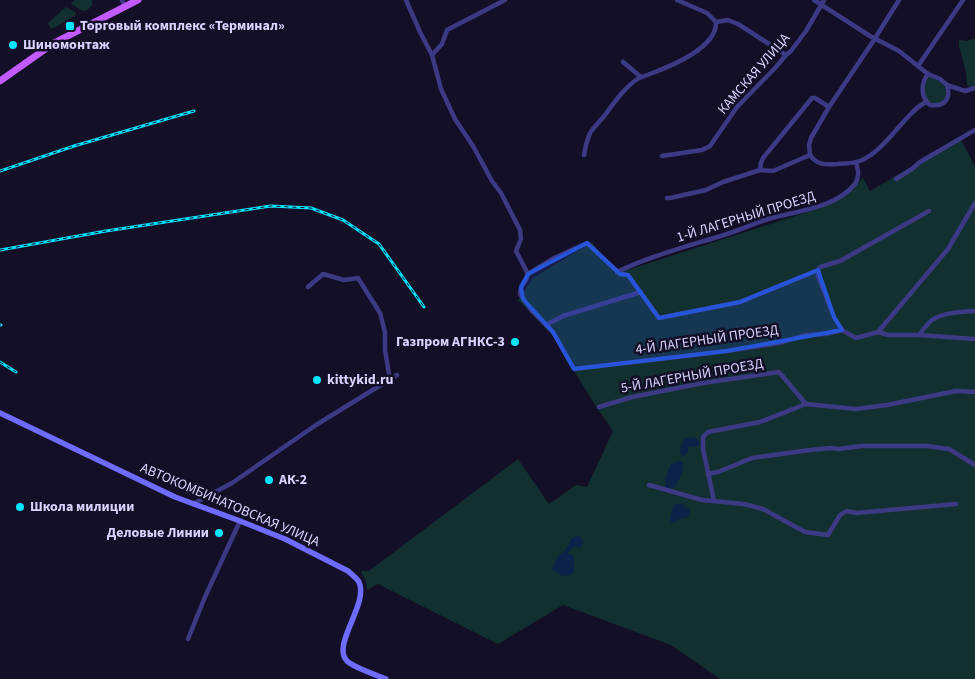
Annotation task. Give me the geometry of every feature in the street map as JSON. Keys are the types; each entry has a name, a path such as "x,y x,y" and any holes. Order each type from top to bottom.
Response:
{"main road":[{"path":"0,82 54,43 124,3 138,0"}],"street":[{"path":"406,0 432,55 441,89 455,119 501,193 520,230 521,239 516,251 528,274"},
{"path":"432,55 442,44 447,30 505,0"},
{"path":"677,0 707,13 716,22"},
{"path":"814,0 822,2 875,38 899,51 928,74 965,91 975,88"},
{"path":"899,0 811,138 809,145 810,155 819,163 825,165 856,162 871,155 880,148 918,107 927,102"},
{"path":"918,66 963,0"},
{"name":"КАМСКАЯ УЛИЦА","path":"662,156 702,150 710,146 736,107 791,51 806,31 822,2"},
{"path":"716,22 728,20 738,24 786,55"},
{"path":"584,155 590,134 626,88 641,77 649,75 698,51 714,34 716,22"},
{"path":"622,62 641,77"},
{"path":"928,74 924,80 923,96 930,105 940,105 946,101 949,92 947,84"},
{"path":"760,170 763,158 812,98 829,107"},
{"path":"896,179 920,162 975,130"},
{"path":"667,198 706,190 723,182 760,170 773,172 810,155"},
{"name":"1-Й ЛАГЕРНЫЙ ПРОЕЗД","path":"617,272 651,257 770,219 822,206 845,193 854,184 859,173 856,162"},
{"path":"878,332 948,249 975,203"},
{"path":"640,292 568,314 546,325 532,311 520,294 521,287 528,274 554,258 587,243 617,272 628,275 659,318 740,302 840,261 929,211"},
{"path":"819,269 818,276 834,317 842,330 856,338 878,332 888,335 975,339"},
{"path":"308,287 323,274 344,280 358,278 380,313 390,380"},
{"path":"919,335 938,317 975,311"},
{"name":"4-Й ЛАГЕРНЫЙ ПРОЕЗД","path":"546,325 553,332 574,369 727,351 779,343 806,334 826,334 842,330"},
{"name":"5-Й ЛАГЕРНЫЙ ПРОЕЗД","path":"599,407 632,397 703,383 779,372 806,404"},
{"path":"193,504 232,483 316,426 397,376"},
{"path":"714,501 703,449 703,436 708,432 760,422 806,404 856,409 956,391 975,392"},
{"name":"АВТОКОМБИНАТОВСКАЯ УЛИЦА","path":"0,413 168,494 285,540 348,571 356,577 360,584 361,594 344,643 343,653 345,660 386,679"},
{"path":"708,474 718,472 752,458 810,450 831,448 838,450 862,446 927,446 949,449 975,465"},
{"path":"649,485 702,500 744,504 763,509 805,532 828,535 840,515 847,511 856,513 956,504"},
{"path":"188,639 240,521"}],"highlighted area":[{"path":"587,243 620,274 628,275 659,318 740,302 818,270 834,317 842,330 727,351 574,369 553,332 523,299 521,287 528,274"}],"green space":[{"path":"75,0 92,0 92,6 86,11 81,10 71,4"},
{"path":"66,7 75,12 76,15 52,29 50,28 48,23"},
{"path":"975,38 975,87 972,88 967,85 959,40 967,41"},
{"path":"931,77 944,86 947,96 943,101 935,104 928,100 925,92 925,84 928,78"},
{"path":"960,138 975,166 975,679 720,679 671,645 563,605 498,644 378,584 367,590 361,571 369,571 518,459 549,504 576,485 587,487 613,431 552,335 518,300 533,278 592,242 615,274 826,206 852,190 863,178 870,191"}],"water":[{"path":"693,437 700,444 697,447 689,446 688,452 683,456 680,453 681,445 685,438"},
{"path":"679,461 683,462 682,473 674,488 666,488 667,473 671,464"},
{"path":"683,503 685,508 690,509 688,517 679,519 672,524 670,517 674,505"},
{"path":"576,536 581,537 583,543 579,548 574,547 568,553 574,557 574,571 571,575 563,576 552,570 557,557 566,549 571,539"}],"railway":[{"path":"0,171 74,146 194,111"},
{"path":"0,250 106,231 271,206 311,208 343,220 379,244 424,307"},
{"path":"0,362 16,372"}],"place":[{"name":"Торговый комплекс «Терминал»","path":"70,26"},
{"name":"Шиномонтаж","path":"13,45"},
{"name":"Газпром АГНКС-3","path":"515,342"},
{"name":"kittykid.ru","path":"317,380"},
{"name":"АК-2","path":"269,480"},
{"name":"Школа милиции","path":"20,507"},
{"name":"Деловые Линии","path":"219,533"}]}
